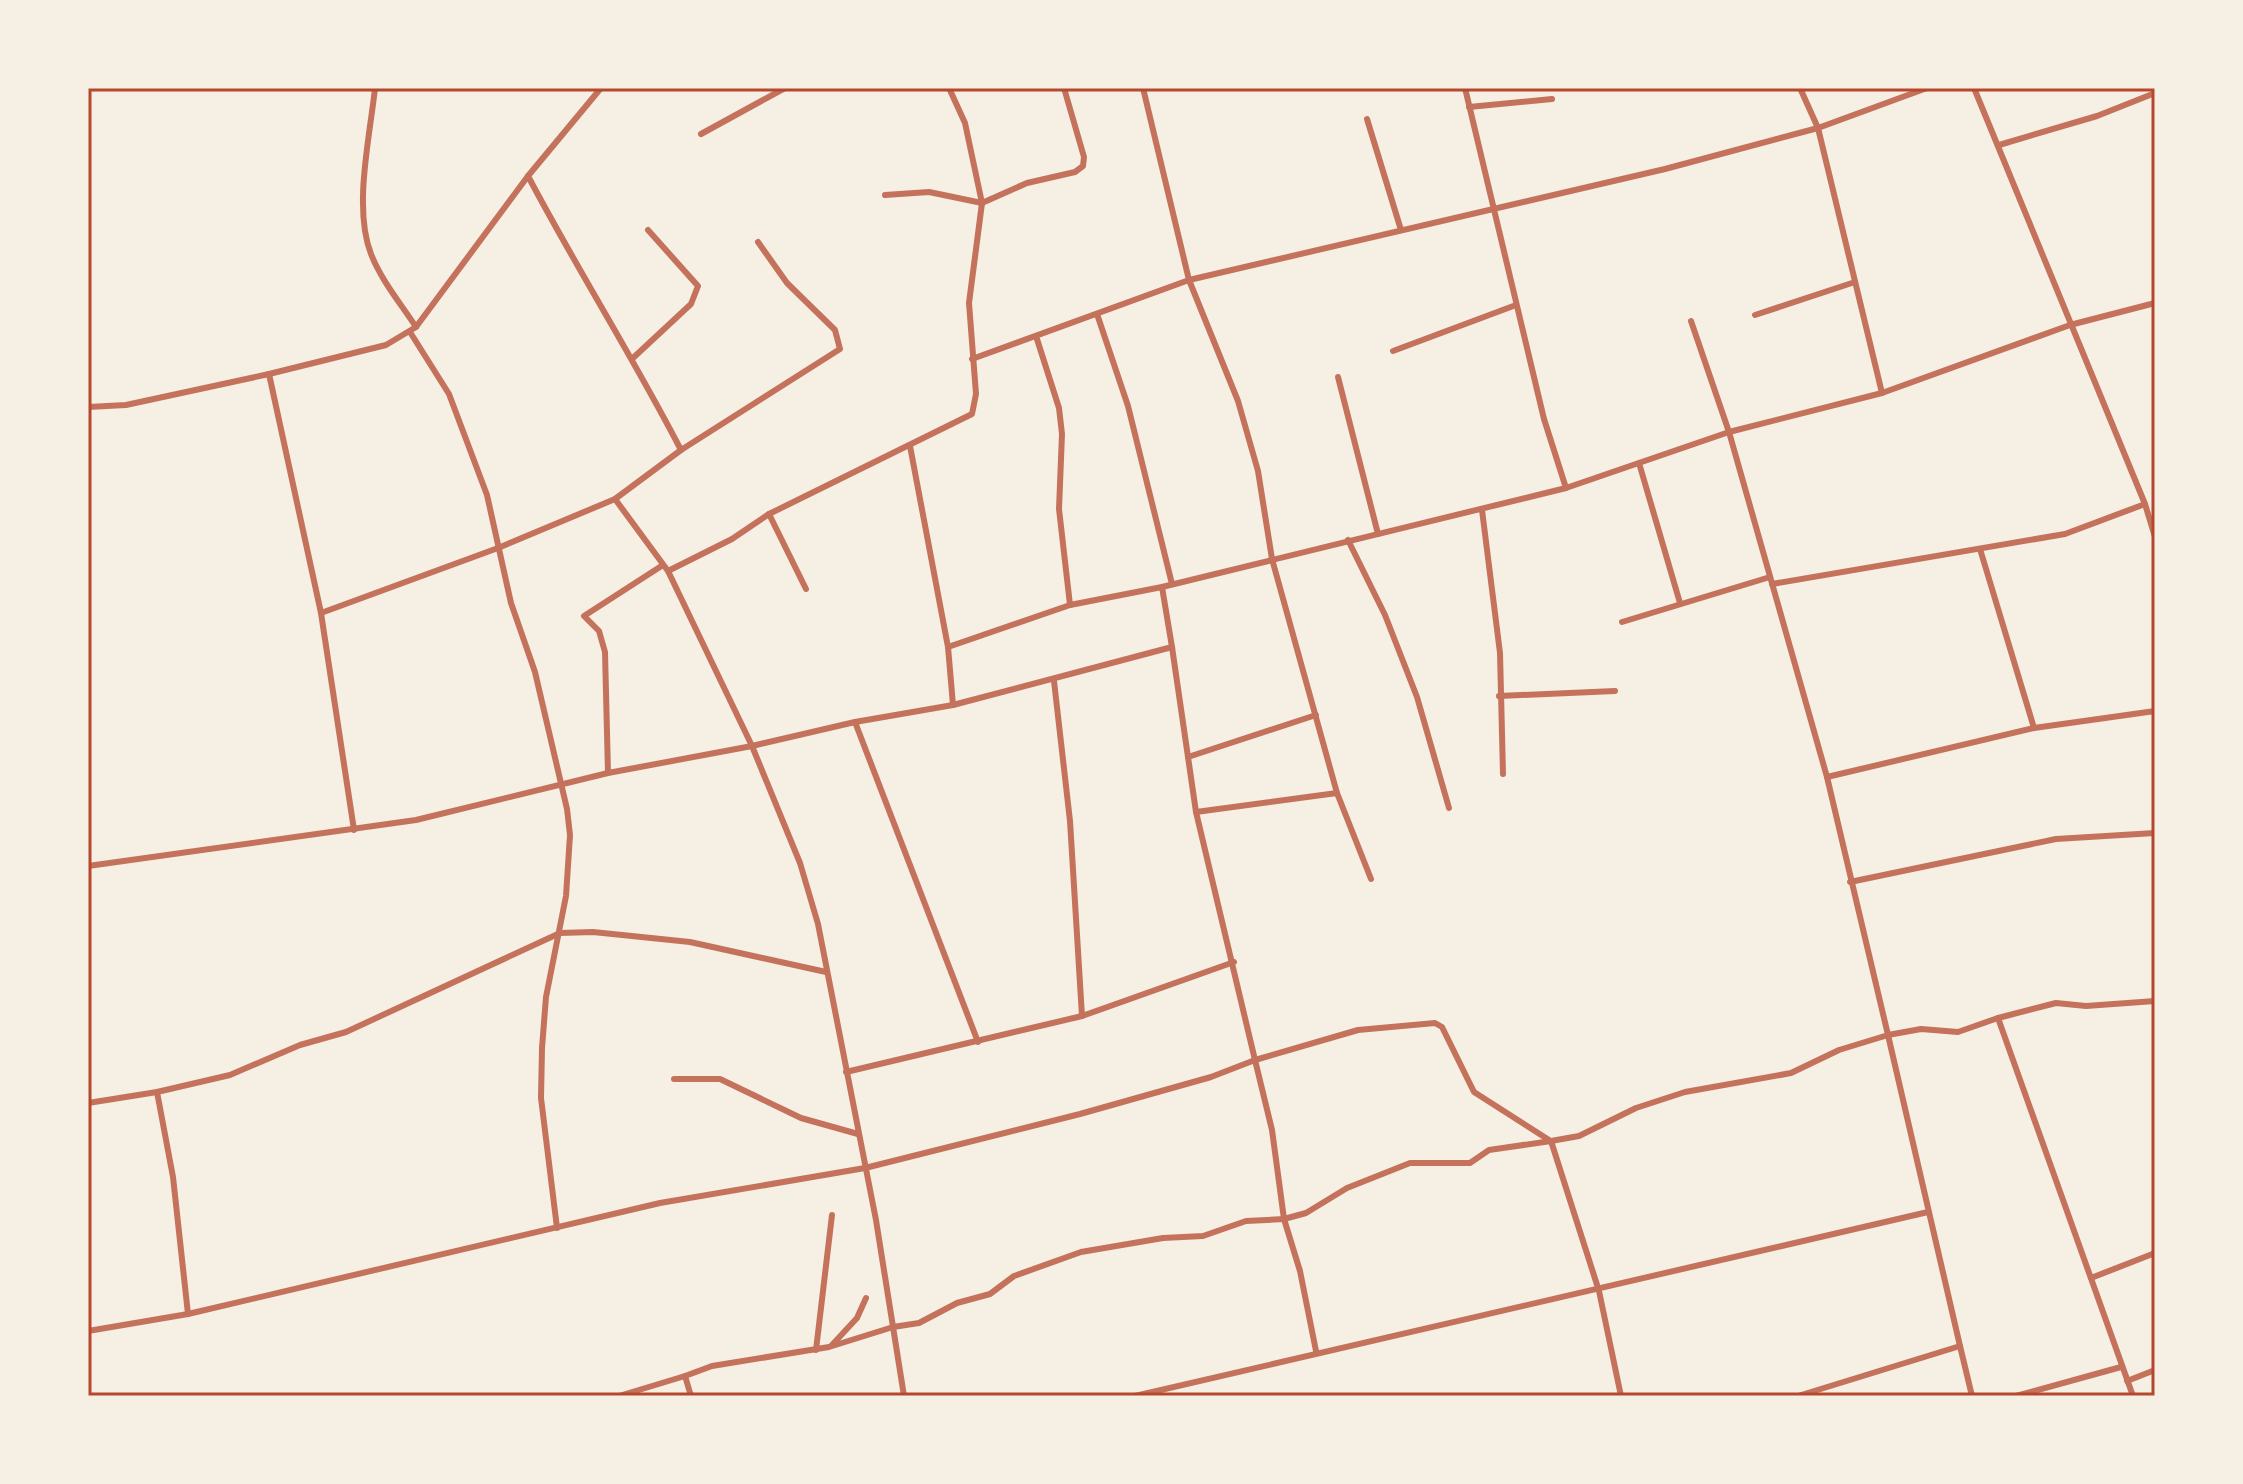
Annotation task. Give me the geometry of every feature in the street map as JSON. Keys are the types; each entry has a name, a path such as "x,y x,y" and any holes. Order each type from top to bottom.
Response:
{"street":[{"path":"375,88 363,212 365,234 371,255 449,394 487,495 511,603 535,672 570,835 560,933 546,997 541,1098 557,1228"},
{"path":"88,407 126,405 359,353 386,345 413,329 528,176 601,88"},
{"path":"701,134 785,88"},
{"path":"608,773 605,652 599,631 584,616 666,568 732,539 769,514 972,414 977,406 969,303 982,203 965,123 949,88"},
{"path":"885,195 929,192 982,203 1027,183 1075,172 1083,166 1084,157 1064,88"},
{"path":"1143,88 1189,280 1238,401 1258,471 1272,559 1337,793 1371,879"},
{"path":"1465,88 1544,419 1566,488"},
{"path":"1800,88 1818,128 1882,393"},
{"path":"972,359 1189,280 1665,169 1818,128 1927,88"},
{"path":"1974,88 2145,504 2155,537"},
{"path":"1999,145 2097,116 2155,93"},
{"path":"1469,107 1552,99"},
{"path":"1367,119 1401,230"},
{"path":"528,176 589,287 633,358 681,450"},
{"path":"633,358 691,304 698,286 648,230"},
{"path":"321,613 498,548 615,499 681,450 840,349 835,330 787,283 758,242"},
{"path":"1755,315 1855,282"},
{"path":"948,647 1070,605 1162,587 1566,488 1729,432 1882,393 2070,325 2155,303"},
{"path":"1393,351 1516,305"},
{"path":"1097,314 1133,421 1172,584"},
{"path":"1691,321 1729,432 1827,777 1972,1396"},
{"path":"1036,336 1059,408 1062,434 1059,509 1070,605"},
{"path":"269,374 321,613 354,830"},
{"path":"1338,377 1378,534"},
{"path":"910,446 948,647 953,705"},
{"path":"1639,463 1680,603"},
{"path":"615,499 666,568 752,746 810,892 865,1168 904,1396"},
{"path":"1622,622 1680,603 1771,580 2065,534 2145,504"},
{"path":"1482,510 1500,653 1503,774"},
{"path":"769,514 806,589"},
{"path":"1348,540 1385,615 1417,697 1449,808"},
{"path":"1980,549 2034,728"},
{"path":"1162,587 1196,812 1272,1130 1284,1219 1300,1271 1316,1351"},
{"path":"88,866 416,820 608,773 953,705 1054,681 1172,647"},
{"path":"1054,681 1070,821 1082,1016"},
{"path":"1499,696 1615,691"},
{"path":"1827,777 2034,728 2155,711"},
{"path":"1188,757 1316,715"},
{"path":"855,722 978,1042"},
{"path":"1196,812 1337,793"},
{"path":"1850,882 2056,839 2155,833"},
{"path":"88,1103 157,1092 230,1075 272,1055 346,1032 560,933 606,933 690,942 826,972"},
{"path":"846,1072 1082,1016 1234,962"},
{"path":"619,1396 712,1366 816,1350 930,1319 957,1303 990,1294 1014,1276 1081,1252 1163,1238 1203,1236 1246,1221 1284,1219 1306,1213 1378,1173 1410,1163 1470,1163 1489,1150 1579,1136 1636,1108 1685,1092 1791,1073 1810,1061 1888,1035 1921,1029 1958,1032 2056,1003 2086,1006 2139,999 2155,1001"},
{"path":"1998,1018 2133,1396"},
{"path":"88,1331 188,1314 660,1203 865,1168 1080,1114 1211,1077 1255,1060 1358,1030 1435,1023 1442,1027 1474,1092 1551,1141 1599,1291 1621,1396"},
{"path":"674,1079 720,1079 801,1118 858,1134"},
{"path":"157,1092 173,1177 188,1314"},
{"path":"1135,1396 1316,1351 1599,1291 1928,1212"},
{"path":"816,1350 832,1215"},
{"path":"2091,1278 2155,1253"},
{"path":"829,1347 857,1318 866,1298"},
{"path":"1798,1396 1960,1346"},
{"path":"2016,1396 2121,1367"},
{"path":"2127,1381 2155,1370"},
{"path":"685,1376 691,1396"}]}
